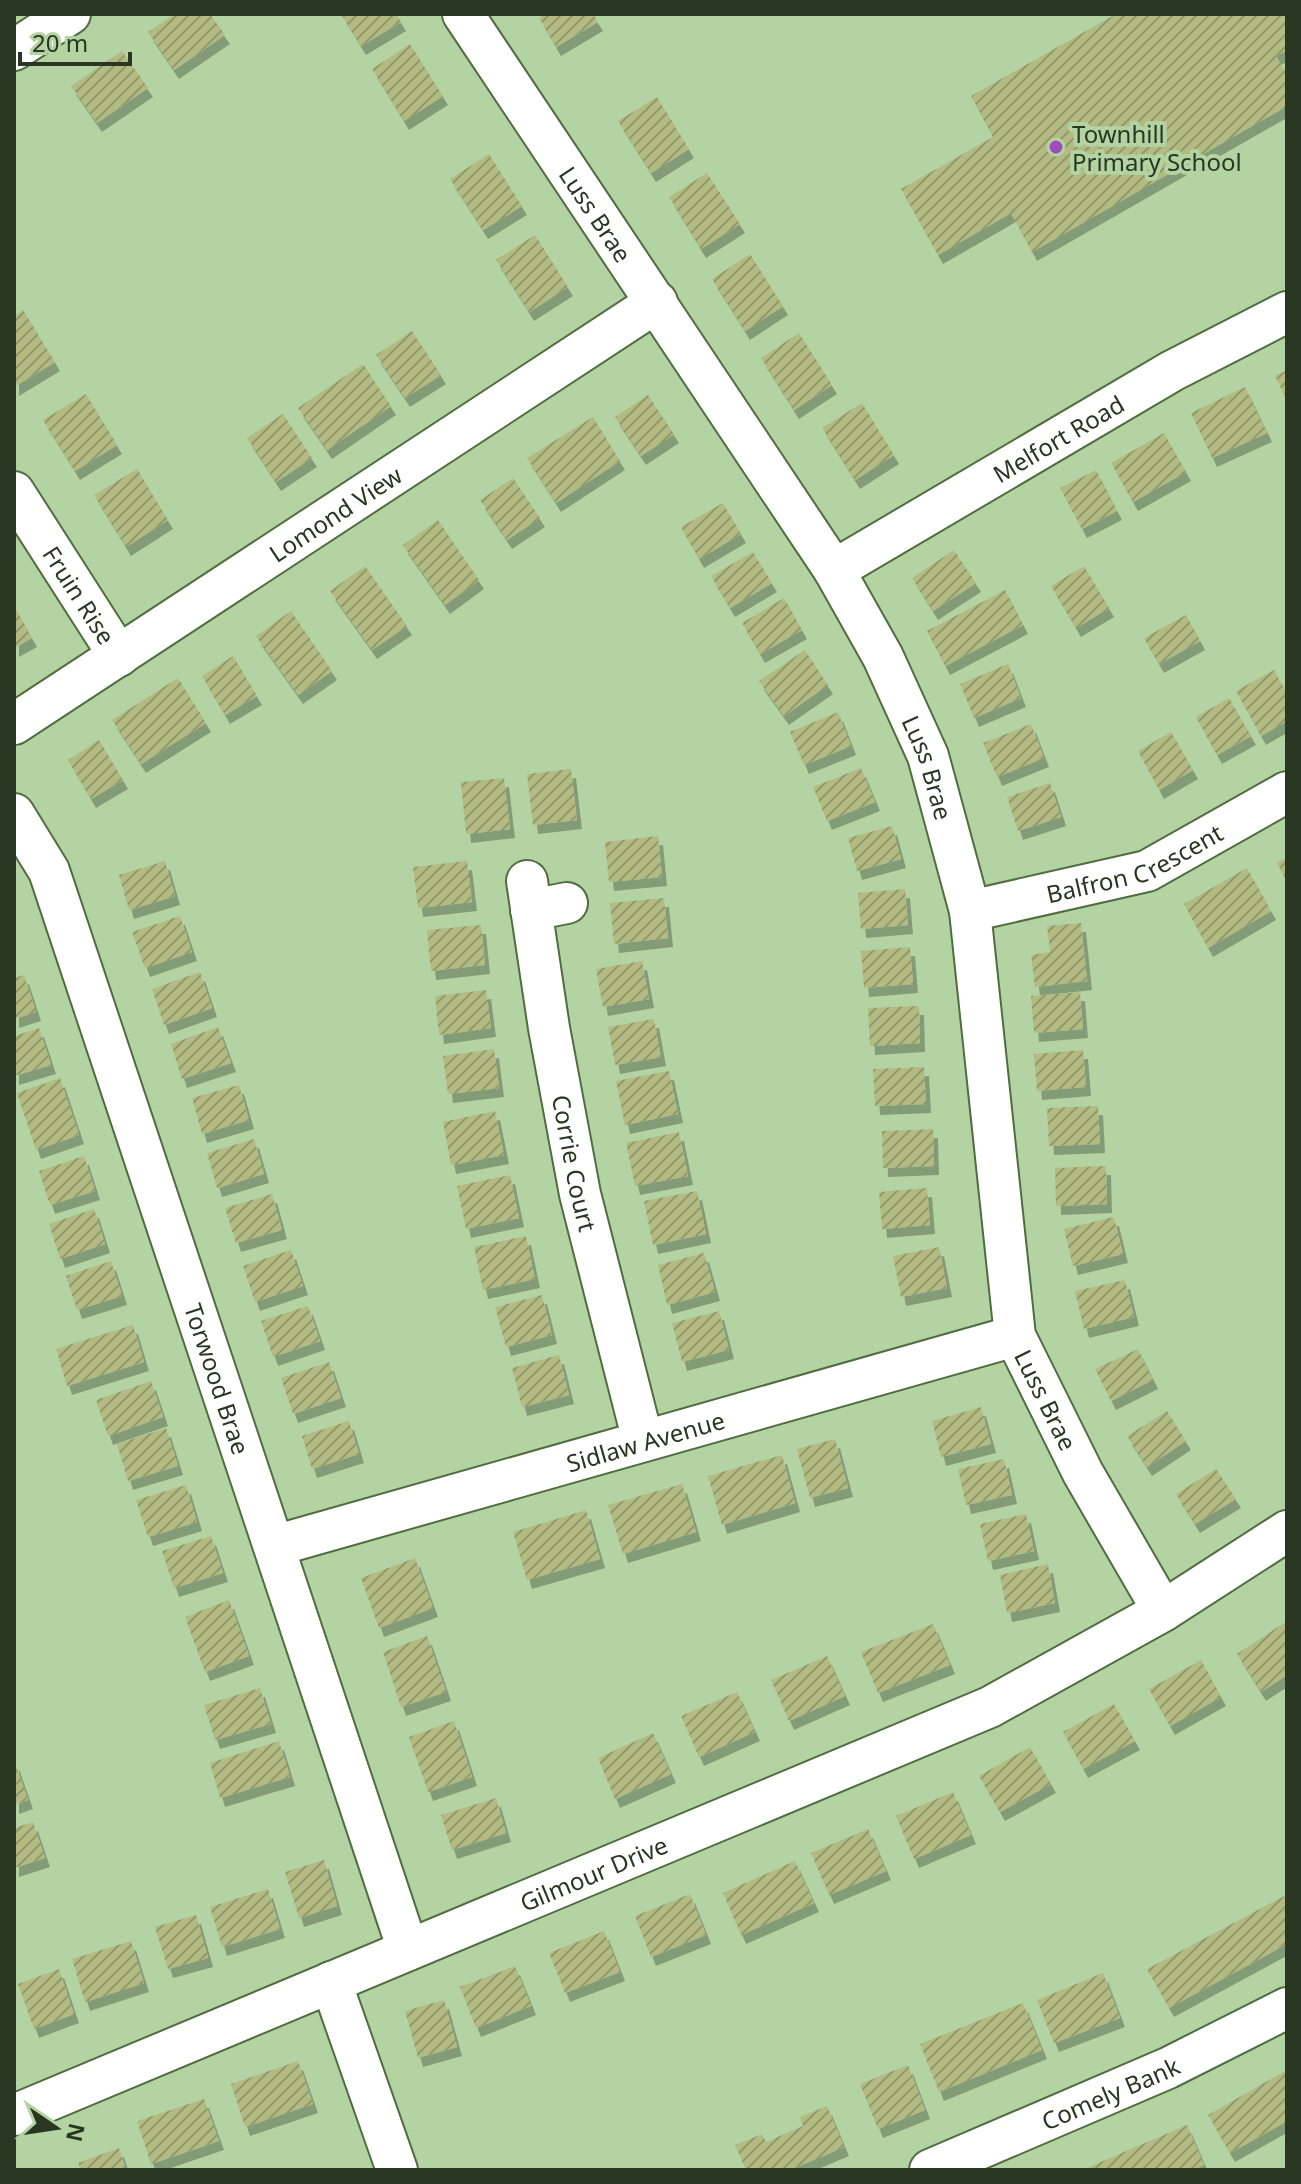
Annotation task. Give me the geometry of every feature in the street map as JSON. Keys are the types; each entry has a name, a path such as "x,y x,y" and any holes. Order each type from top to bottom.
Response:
{"street":[{"path":"14,50 70,14"},
{"name":"Luss Brae","path":"463,14 834,570 883,657 928,756 970,911 1015,1336 1083,1473 1163,1611"},
{"name":"Lomond View","path":"14,724 657,302"},
{"name":"Melfort Road","path":"834,570 1172,371 1287,312"},
{"name":"Fruin Rise","path":"14,492 119,656"},
{"name":"Balfron Crescent","path":"970,911 1147,871 1287,792"},
{"name":"Torwood Brae","path":"14,814 49,871 408,1950"},
{"name":"Corrie Court","path":"542,898 549,1028 580,1194 643,1441"},
{"name":"Sidlaw Avenue","path":"274,1546 1015,1336"},
{"path":"1163,1611 1287,1531"},
{"name":"Gilmour Drive","path":"14,2115 990,1707 1163,1611"},
{"path":"331,1982 397,2170"},
{"name":"Comely Bank","path":"930,2170 1168,2068 1287,2008"}],"building":[{"path":"175,14 210,14 225,35 174,70 148,32"},
{"path":"341,14 396,14 401,22 361,46"},
{"path":"545,14 593,14 598,22 556,47 539,18"},
{"path":"1116,14 1287,14 1287,50 1276,56 1287,75 1287,106 1032,252 1011,213 938,255 901,189 993,137 971,96"},
{"path":"410,44 443,96 404,121 372,69"},
{"path":"122,51 148,88 97,123 71,86"},
{"path":"657,97 689,149 651,173 618,121"},
{"path":"489,154 522,206 483,230 450,179"},
{"path":"707,173 740,224 701,249 669,197"},
{"path":"535,235 568,287 529,312 496,260"},
{"path":"750,254 783,306 745,331 712,279"},
{"path":"23,310 55,362 14,387 14,316"},
{"path":"412,331 441,375 405,398 376,355"},
{"path":"799,333 832,385 794,410 761,358"},
{"path":"363,364 391,406 327,450 298,408"},
{"path":"1287,370 1287,401 1275,376"},
{"path":"1245,387 1267,433 1212,458 1191,413"},
{"path":"86,394 117,445 75,471 43,420"},
{"path":"648,395 674,434 641,456 615,417"},
{"path":"862,403 894,455 855,480 822,428"},
{"path":"283,414 312,458 276,482 247,438"},
{"path":"593,417 620,461 556,503 527,458"},
{"path":"1164,433 1186,472 1133,502 1111,463"},
{"path":"137,469 168,520 126,547 94,495"},
{"path":"1096,470 1117,511 1082,529 1060,488"},
{"path":"513,478 540,518 507,540 480,500"},
{"path":"723,503 741,534 699,559 681,527"},
{"path":"438,520 479,580 445,605 403,545"},
{"path":"954,550 976,583 933,611 912,578"},
{"path":"753,552 772,583 730,608 711,576"},
{"path":"365,566 407,626 372,650 330,591"},
{"path":"1084,566 1109,608 1076,628 1051,586"},
{"path":"1005,590 1023,625 945,666 927,631"},
{"path":"784,598 802,630 760,654 742,623"},
{"path":"14,606 32,638 14,648"},
{"path":"291,611 332,671 298,695 256,636"},
{"path":"1186,615 1200,641 1159,664 1144,638"},
{"path":"805,650 828,685 784,716 759,681"},
{"path":"233,656 257,696 225,715 202,676"},
{"path":"1008,664 1021,698 974,718 960,684"},
{"path":"1274,670 1287,694 1287,721 1261,736 1236,691"},
{"path":"178,678 206,723 141,764 112,720"},
{"path":"1229,698 1251,736 1217,755 1196,717"},
{"path":"838,712 851,746 804,765 790,732"},
{"path":"1031,724 1044,758 997,777 983,743"},
{"path":"1171,732 1193,770 1159,790 1138,751"},
{"path":"99,740 123,780 91,799 68,760"},
{"path":"861,768 875,802 827,821 813,787"},
{"path":"571,769 577,820 533,825 527,774"},
{"path":"504,778 510,829 466,834 461,782"},
{"path":"1050,783 1061,817 1018,831 1007,797"},
{"path":"892,826 901,859 857,871 848,838"},
{"path":"658,836 662,877 609,882 605,842"},
{"path":"1287,857 1287,882 1277,863"},
{"path":"165,861 175,896 129,910 119,875"},
{"path":"467,861 472,902 418,908 413,867"},
{"path":"1247,868 1271,911 1208,948 1184,904"},
{"path":"905,889 908,925 861,929 858,893"},
{"path":"664,898 668,938 614,944 610,903"},
{"path":"180,916 192,952 145,968 132,932"},
{"path":"1081,923 1087,981 1035,987 1031,955 1050,952 1047,926"},
{"path":"481,925 485,965 431,971 427,930"},
{"path":"910,947 913,984 864,988 861,951"},
{"path":"642,961 649,999 603,1007 596,969"},
{"path":"200,972 212,1008 164,1025 152,989"},
{"path":"24,975 36,1012 14,1019 14,978"},
{"path":"486,990 491,1028 439,1035 435,996"},
{"path":"1080,992 1083,1029 1034,1033 1031,996"},
{"path":"919,1006 920,1043 870,1046 868,1008"},
{"path":"654,1019 661,1057 615,1065 608,1027"},
{"path":"218,1027 231,1063 182,1079 171,1044"},
{"path":"39,1028 51,1065 14,1076 14,1036"},
{"path":"494,1049 499,1088 448,1094 443,1056"},
{"path":"1083,1050 1086,1087 1037,1091 1034,1054"},
{"path":"924,1067 926,1104 875,1106 873,1069"},
{"path":"669,1071 678,1114 625,1125 616,1081"},
{"path":"60,1078 79,1135 36,1150 17,1093"},
{"path":"239,1085 249,1120 202,1134 192,1098"},
{"path":"1098,1106 1100,1144 1049,1146 1047,1108"},
{"path":"495,1111 504,1155 451,1165 443,1122"},
{"path":"933,1129 934,1166 883,1168 882,1131"},
{"path":"679,1132 688,1176 635,1186 626,1143"},
{"path":"254,1139 264,1174 217,1188 207,1153"},
{"path":"84,1156 95,1191 50,1205 39,1171"},
{"path":"1106,1166 1107,1204 1056,1206 1055,1168"},
{"path":"510,1175 519,1218 466,1229 457,1186"},
{"path":"927,1188 930,1225 882,1229 879,1192"},
{"path":"697,1191 706,1234 653,1245 644,1201"},
{"path":"272,1194 282,1230 236,1243 225,1208"},
{"path":"94,1209 105,1244 60,1259 49,1224"},
{"path":"1114,1217 1123,1254 1073,1266 1064,1229"},
{"path":"526,1236 535,1279 483,1290 474,1247"},
{"path":"939,1247 947,1288 901,1297 893,1256"},
{"path":"291,1250 303,1286 255,1302 243,1266"},
{"path":"704,1253 715,1292 667,1305 658,1265"},
{"path":"111,1261 122,1296 77,1310 66,1276"},
{"path":"1125,1280 1134,1317 1084,1329 1075,1291"},
{"path":"542,1295 552,1335 506,1347 495,1307"},
{"path":"308,1306 320,1341 273,1357 261,1321"},
{"path":"719,1311 729,1350 682,1362 672,1323"},
{"path":"133,1325 144,1362 67,1386 56,1349"},
{"path":"1138,1349 1153,1380 1111,1401 1095,1369"},
{"path":"559,1355 569,1395 522,1407 512,1368"},
{"path":"329,1362 341,1398 293,1414 281,1378"},
{"path":"151,1381 163,1417 108,1436 96,1400"},
{"path":"981,1407 991,1444 941,1457 932,1421"},
{"path":"1167,1411 1186,1441 1147,1467 1127,1436"},
{"path":"349,1421 359,1454 312,1469 302,1436"},
{"path":"166,1428 178,1466 128,1481 117,1444"},
{"path":"835,1439 848,1488 810,1498 797,1449"},
{"path":"782,1455 795,1503 722,1525 708,1476"},
{"path":"1004,1459 1012,1495 966,1505 958,1469"},
{"path":"1216,1469 1236,1499 1195,1524 1176,1494"},
{"path":"682,1484 696,1532 623,1554 608,1505"},
{"path":"186,1485 197,1522 148,1537 136,1500"},
{"path":"586,1510 600,1559 527,1580 513,1532"},
{"path":"1026,1514 1034,1551 988,1561 980,1524"},
{"path":"211,1536 223,1573 174,1588 162,1551"},
{"path":"415,1558 433,1608 379,1628 361,1578"},
{"path":"1048,1564 1055,1603 1007,1613 1000,1575"},
{"path":"229,1600 249,1656 205,1672 185,1617"},
{"path":"1287,1621 1287,1675 1261,1692 1237,1654"},
{"path":"933,1624 950,1665 878,1693 861,1652"},
{"path":"427,1636 446,1692 401,1707 383,1652"},
{"path":"827,1656 845,1696 789,1721 771,1680"},
{"path":"1201,1660 1221,1697 1170,1726 1149,1689"},
{"path":"260,1688 271,1724 215,1740 204,1705"},
{"path":"737,1692 755,1732 699,1757 681,1716"},
{"path":"1114,1704 1135,1741 1083,1769 1063,1732"},
{"path":"454,1721 472,1777 428,1792 409,1737"},
{"path":"653,1733 671,1774 615,1799 598,1758"},
{"path":"279,1741 290,1777 220,1798 210,1763"},
{"path":"1030,1747 1051,1784 1000,1812 979,1776"},
{"path":"14,1760 28,1800 14,1805"},
{"path":"953,1792 971,1835 914,1859 896,1816"},
{"path":"496,1798 506,1833 452,1850 441,1815"},
{"path":"33,1822 45,1858 14,1868 14,1828"},
{"path":"868,1829 886,1871 829,1895 811,1853"},
{"path":"324,1860 337,1906 299,1918 285,1872"},
{"path":"795,1861 814,1903 741,1935 723,1893"},
{"path":"268,1889 280,1929 222,1947 210,1907"},
{"path":"690,1894 706,1935 651,1957 635,1916"},
{"path":"1284,1896 1287,1901 1287,1944 1169,2008 1147,1969"},
{"path":"196,1915 208,1958 168,1969 155,1927"},
{"path":"604,1931 620,1972 565,1993 549,1953"},
{"path":"131,1941 144,1983 85,2002 72,1959"},
{"path":"515,1966 531,2006 476,2028 460,1987"},
{"path":"59,1969 74,2014 34,2029 18,1984"},
{"path":"1103,1973 1120,2018 1054,2043 1037,2000"},
{"path":"444,2000 457,2047 418,2058 405,2011"},
{"path":"1023,2003 1042,2050 939,2092 920,2044"},
{"path":"298,2061 313,2104 245,2127 231,2084"},
{"path":"908,2065 925,2110 878,2129 860,2084"},
{"path":"1287,2070 1287,2121 1230,2153 1208,2115"},
{"path":"204,2099 219,2141 151,2164 137,2121"},
{"path":"827,2106 844,2147 790,2170 746,2170 735,2145 762,2134 766,2142 803,2126 800,2117"},
{"path":"1187,2125 1204,2165 1192,2170 1082,2170"},
{"path":"119,2148 126,2170 81,2170 78,2163"}],"place":[{"name":"Townhill Primary School","path":"1056,147"}]}
